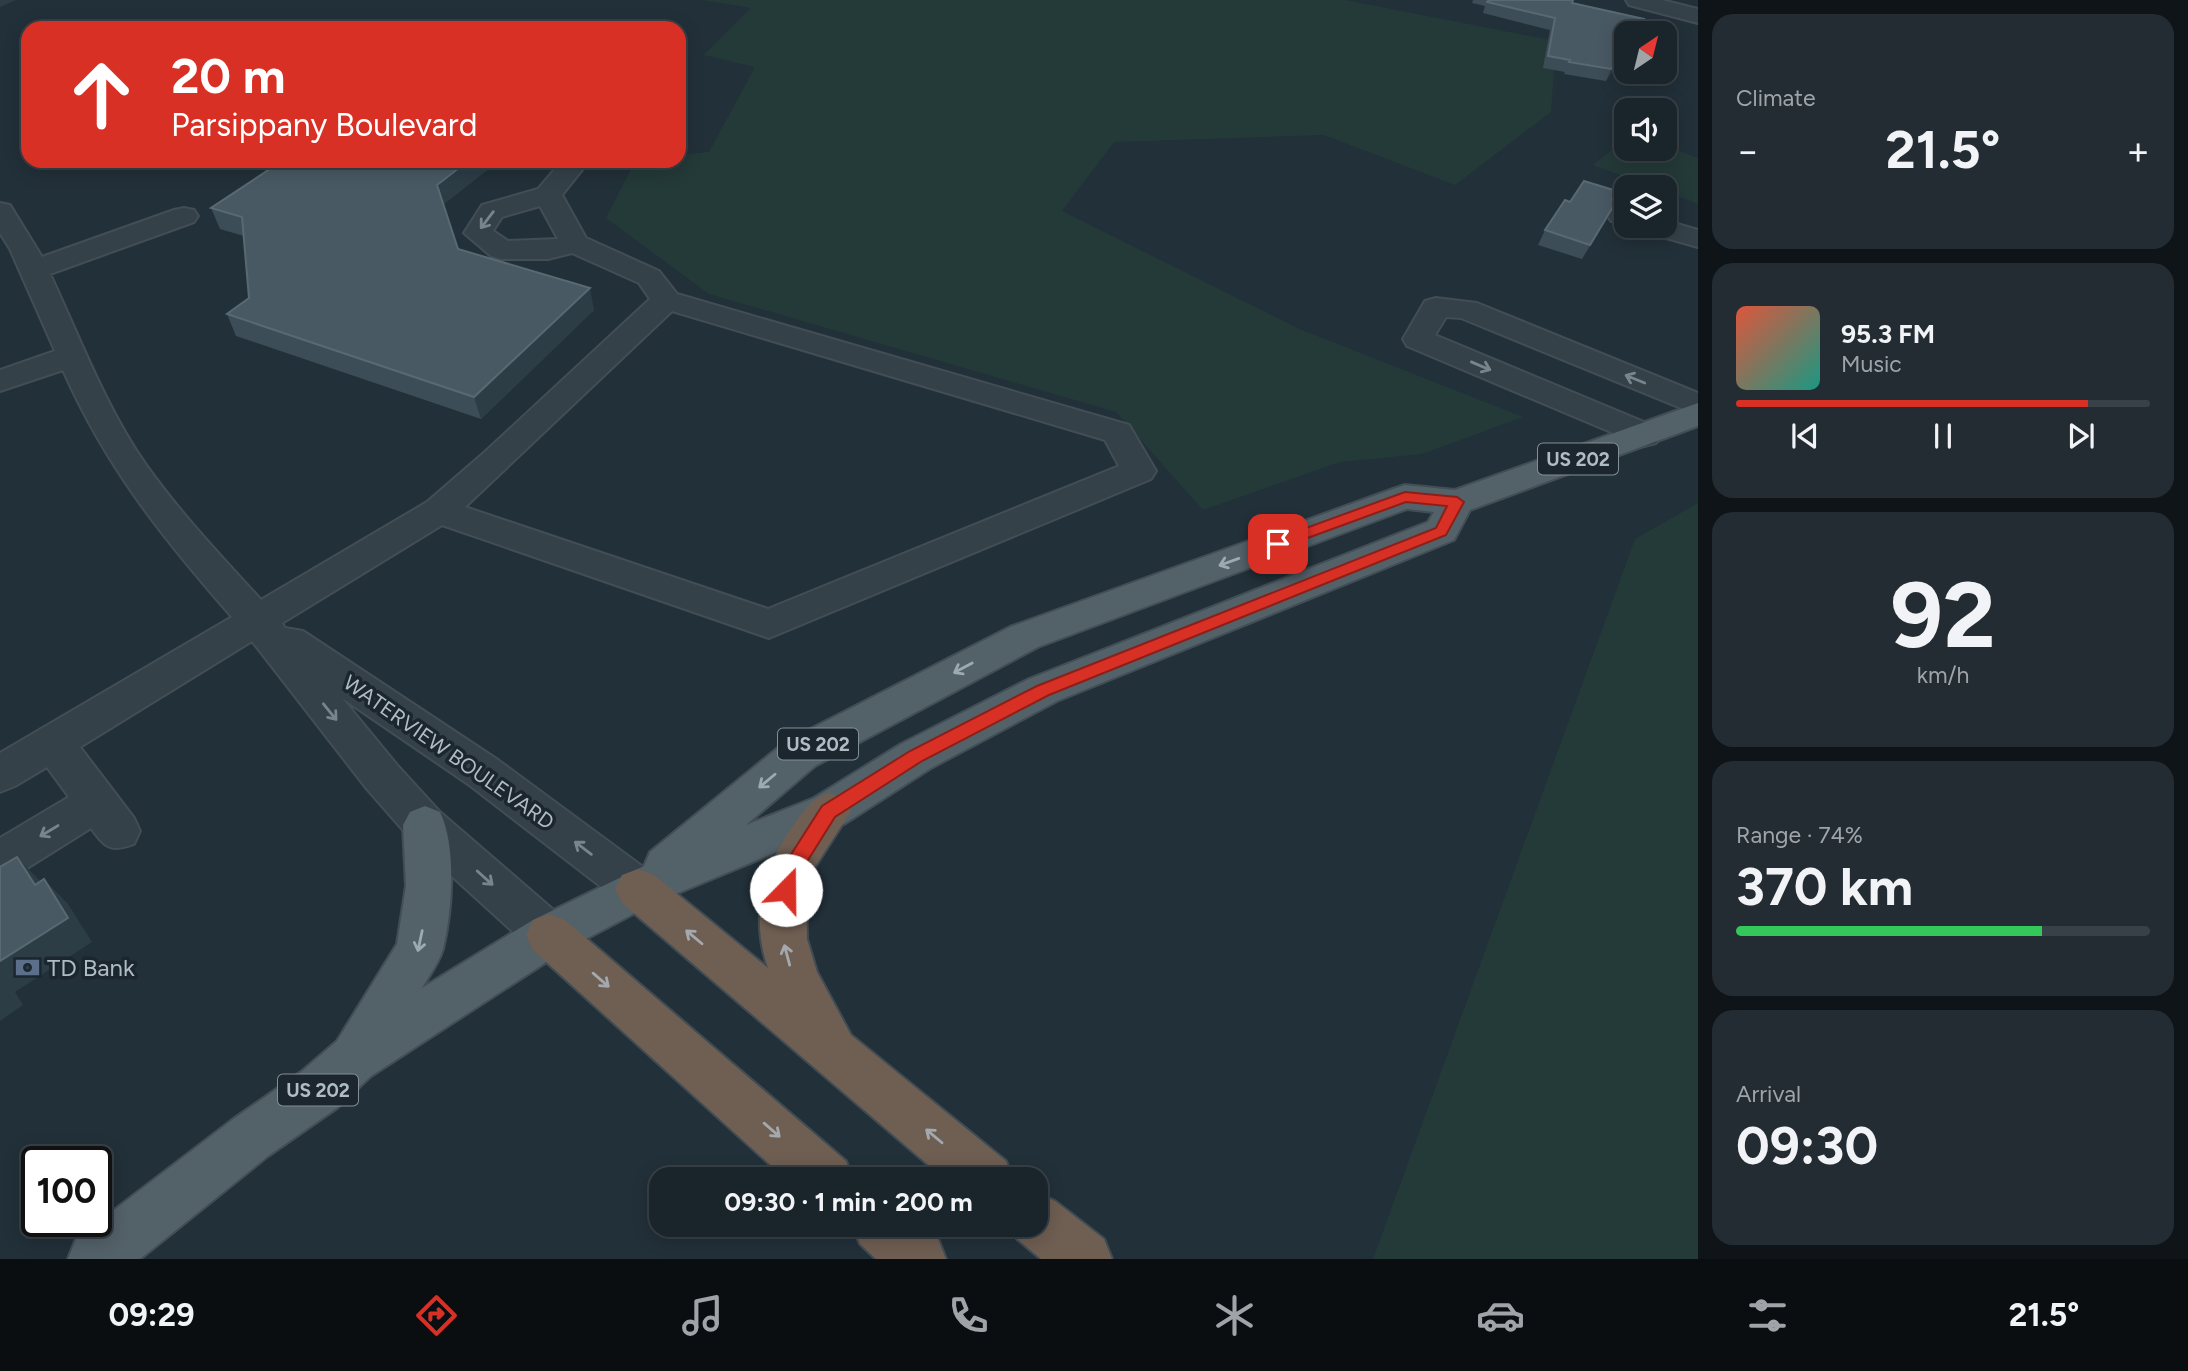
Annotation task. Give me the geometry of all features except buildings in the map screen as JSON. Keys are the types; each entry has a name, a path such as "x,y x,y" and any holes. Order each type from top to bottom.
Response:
{"highway":[{"path":"829,811 790,873 781,907 782,938 792,975 841,1059"},
{"path":"638,889 971,1167"},
{"path":"549,935 813,1167"},
{"path":"1048,1230 1084,1259"},
{"path":"893,1237 918,1259"}],"main road":[{"name":"US 202","path":"638,889 800,754 1024,637 1405,497 1457,502 1698,414"},
{"name":"US 202","path":"96,1259 250,1138 319,1090 353,1059 549,935 638,889 829,811 916,756 1043,690 1441,531 1457,502"},
{"path":"353,1059 419,950 429,886 425,825"}],"street":[{"path":"1637,0 1698,16"},
{"path":"439,511 769,624 1139,471 1117,433 666,300 649,277 575,244 548,250 500,250 478,233 492,211 548,195 570,168"},
{"path":"548,195 575,244"},
{"name":"WATERVIEW BOULEVARD","path":"0,211 24,249 98,411 133,471 186,540 257,620 382,777 425,825 549,935"},
{"path":"34,270 184,216"},
{"path":"1677,233 1698,240"},
{"path":"0,774 439,511 666,300"},
{"path":"1644,435 1418,339 1436,307 1466,309 1698,405"},
{"path":"0,381 74,355"},
{"name":"WATERVIEW BOULEVARD","path":"257,620 484,772 638,889"},
{"path":"0,861 107,817 53,742"}],"green space":[{"path":"702,0 1345,0 1556,41 1551,112 1455,185 1324,135 1114,142 1062,211 1297,328 1523,417 1422,454 1340,462 1203,510 1116,412 709,294 606,218 631,168 686,168 686,154 709,152 755,67 704,55 751,8"},
{"path":"1614,148 1614,161 1677,161 1677,150 1698,158 1698,204 1677,196 1677,175 1620,175 1593,165"},
{"path":"1698,503 1698,1259 1373,1259 1635,539"}],"place":[{"name":"TD Bank","path":"27,967"}],"route":[{"path":"786,890 790,873 829,811 916,756 1043,690 1441,531 1457,502 1405,497 1278,544"}]}
